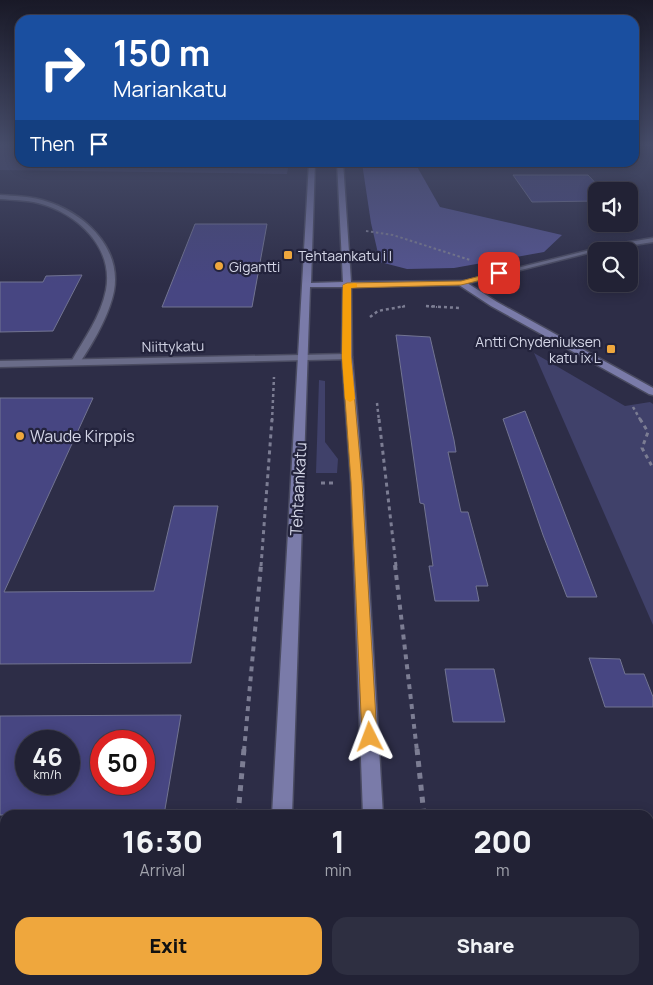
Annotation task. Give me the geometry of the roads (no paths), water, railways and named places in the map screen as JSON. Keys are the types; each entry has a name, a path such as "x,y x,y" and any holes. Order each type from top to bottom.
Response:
{"main road":[{"name":"Tehtaankatu","path":"282,810 311,192"},
{"path":"342,192 347,285 347,357 357,482 373,810"},
{"path":"308,285 461,283 494,304 653,392"}],"street":[{"path":"0,197 28,199 60,208 83,223 97,237 106,252 112,278 110,291 104,308 76,362"},
{"path":"461,283 606,248 653,240"},
{"name":"Niittykatu","path":"0,364 347,357"}],"place":[{"name":"Tehtaankatu i I","path":"288,255"},
{"name":"Gigantti","path":"219,266"},
{"name":"Antti Chydeniuksen katu ix L","path":"611,349"},
{"name":"Waude Kirppis","path":"20,436"}]}
